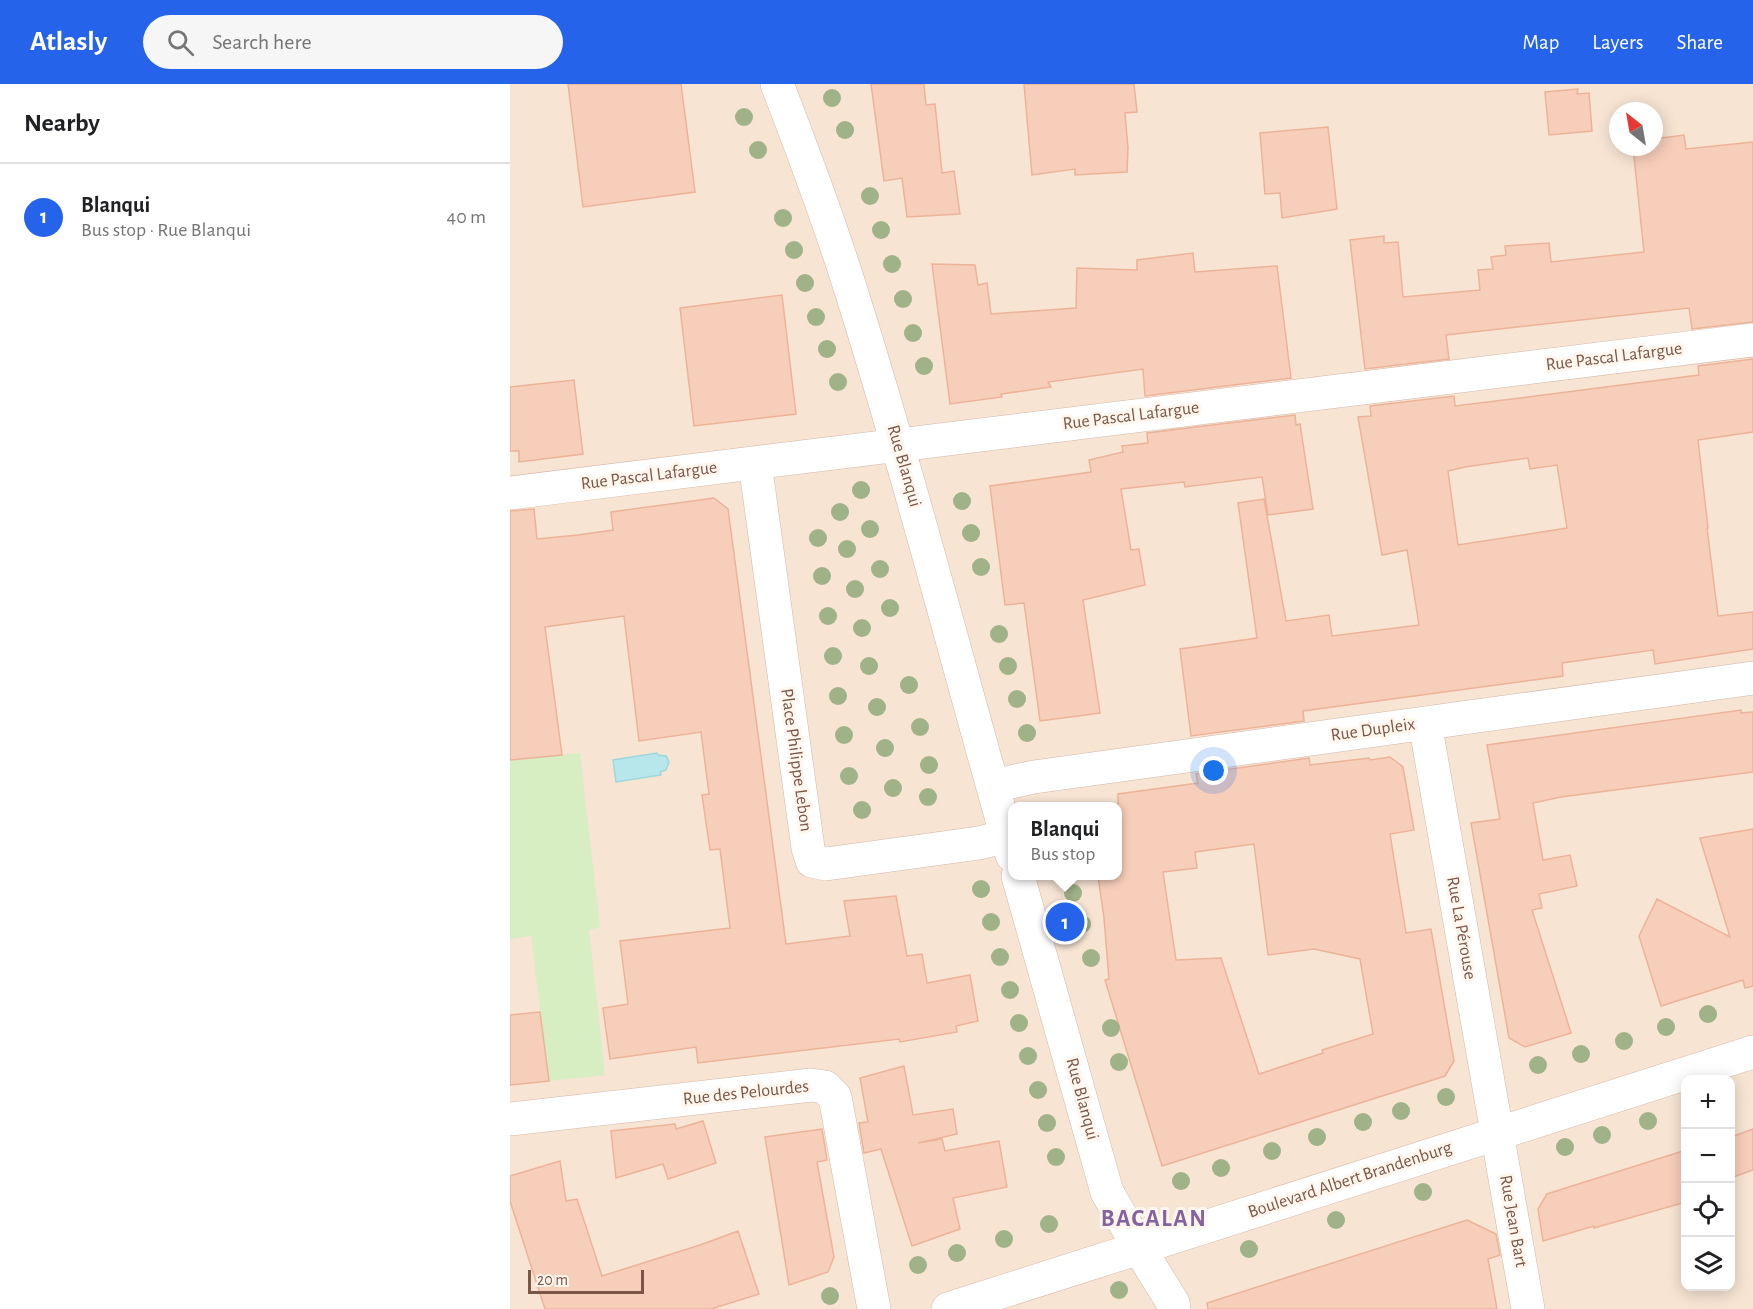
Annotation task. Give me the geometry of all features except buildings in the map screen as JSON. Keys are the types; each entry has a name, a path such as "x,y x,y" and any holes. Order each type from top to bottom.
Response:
{"street":[{"name":"Rue Blanqui","path":"777,84 853,295 1008,838"},
{"name":"Rue Pascal Lafargue","path":"510,493 1753,340"},
{"name":"Place Philippe Lebon","path":"755,463 808,848 812,861 826,864 979,843 1008,845"},
{"name":"Rue Dupleix","path":"993,786 1028,778 1753,678"},
{"name":"Rue La Pérouse","path":"1425,723 1497,1134"},
{"name":"Rue Blanqui","path":"1019,880 1107,1192 1138,1248 1173,1303 1174,1309"},
{"name":"Boulevard Albert Brandenburg","path":"948,1309 1753,1052"},
{"name":"Rue des Pelourdes","path":"510,1119 811,1085 825,1087 835,1097 874,1309"},
{"name":"Rue Jean Bart","path":"1497,1134 1528,1309"}],"shaded area":[{"path":"510,84 1753,84 1753,1309 510,1309"}],"green space":[{"path":"580,753 600,927 589,930 605,1075 549,1081 531,936 510,939 510,760"}],"water":[{"path":"657,753 666,756 669,762 666,770 660,772 661,775 616,782 613,760"}],"place":[{"name":"Blanqui","path":"1065,922"}],"district":[{"name":"BACALAN","path":"1154,1219"}]}
